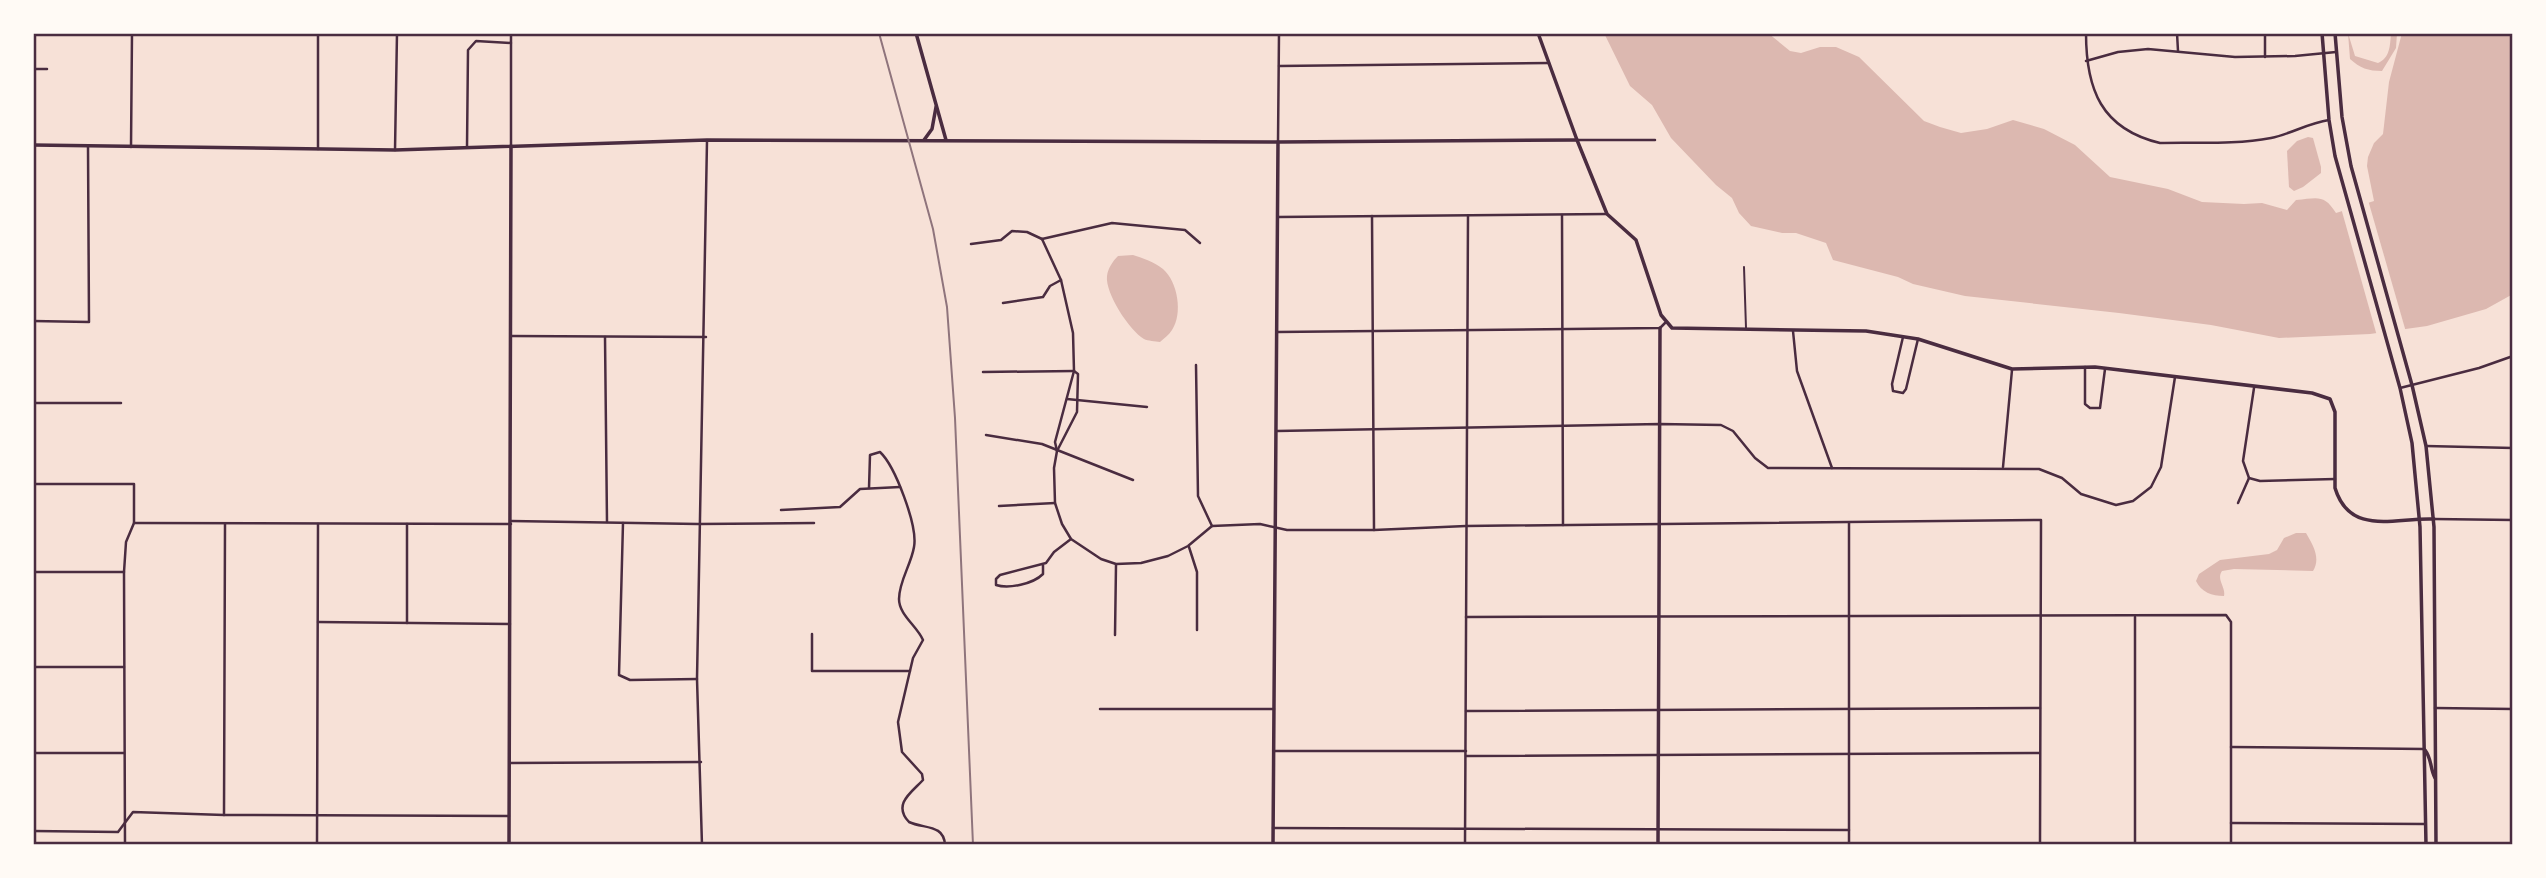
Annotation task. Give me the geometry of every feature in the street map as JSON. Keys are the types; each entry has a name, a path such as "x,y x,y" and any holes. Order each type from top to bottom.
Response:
{"street":[{"path":"131,147 132,33"},
{"path":"318,33 318,149"},
{"path":"395,150 397,33"},
{"path":"509,845 511,33"},
{"path":"916,33 946,140"},
{"path":"1273,845 1279,33"},
{"path":"1538,33 1607,214 1636,240 1665,323 1678,329 1866,331 1919,339 2012,369 2085,367 2312,393 2330,399 2335,412 2335,479 2339,499 2360,519 2375,522 2420,518 2513,520"},
{"path":"2086,33 2086,61 2104,111 2115,123 2148,140 2160,143 2246,142 2285,135 2307,124 2329,120"},
{"path":"2176,33 2178,51"},
{"path":"2265,33 2265,57"},
{"path":"2322,33 2329,120 2335,156 2400,388 2412,443 2420,518 2426,845"},
{"path":"2335,33 2344,127 2361,202 2402,347 2426,446 2434,519 2436,845"},
{"path":"467,147 468,50 476,41 511,43"},
{"path":"2086,61 2118,52 2148,49 2211,56 2265,57 2336,52"},
{"path":"1279,66 1549,63"},
{"path":"33,69 47,69"},
{"path":"924,140 932,129 936,104"},
{"path":"702,845 697,679 698,524 707,140"},
{"path":"33,145 395,150 707,140 1656,141"},
{"path":"33,321 89,322 88,146"},
{"path":"1278,217 1607,214"},
{"path":"1562,215 1563,525"},
{"path":"1372,216 1374,530"},
{"path":"1465,845 1468,216"},
{"path":"971,244 1001,240 1012,231 1027,232 1042,239 1112,223 1185,230 1200,243"},
{"path":"1042,239 1061,280 1073,332 1074,370 1055,442 1057,451"},
{"path":"1003,303 1043,297 1050,286 1061,280"},
{"path":"1277,332 1660,328 1665,323"},
{"path":"1658,845 1660,328"},
{"path":"1793,330 1797,370 1832,468"},
{"path":"511,336 704,337"},
{"path":"605,336 607,523"},
{"path":"1903,337 1892,384 1893,391 1897,393 1903,393 1906,389 1919,339"},
{"path":"2400,388 2479,368 2513,356"},
{"path":"1196,365 1198,496 1212,526"},
{"path":"2085,367 2085,404 2091,408 2100,408 2105,369"},
{"path":"2003,467 2012,369"},
{"path":"983,372 1074,370 1078,374 1078,400 1073,422 1057,451 1054,468 1055,503 1070,539 1101,559 1116,564 1141,563 1167,556 1188,546 1212,526 1260,524 1287,530 1374,530 1466,526 2041,520 2039,845"},
{"path":"1276,431 1466,426 1721,425 1733,431 1755,458 1768,468 2039,469 2062,478 2081,494 2116,505 2133,501 2151,487 2161,467 2175,377"},
{"path":"2238,503 2249,478 2243,461 2254,388"},
{"path":"1067,399 1147,407"},
{"path":"33,402 121,403"},
{"path":"986,435 1042,444 1133,480"},
{"path":"2426,446 2513,448"},
{"path":"869,488 870,455 878,452 889,464 900,487 915,541 899,602 902,611 923,640 913,658 898,722 899,746 922,774 923,780 903,801 903,810 909,822 938,830 945,845"},
{"path":"2249,478 2260,481 2335,479"},
{"path":"33,484 134,484 134,523 126,542 124,572 125,845"},
{"path":"781,510 840,507 860,488 900,487"},
{"path":"999,506 1055,503"},
{"path":"1849,522 1849,845"},
{"path":"134,523 814,523"},
{"path":"623,523 619,675 630,680 697,679"},
{"path":"224,815 225,524"},
{"path":"317,845 318,524"},
{"path":"407,524 407,622"},
{"path":"1043,564 1041,577 1014,585 996,585 996,579 1000,575 1043,564 1070,539"},
{"path":"1188,546 1198,572 1197,630"},
{"path":"1115,635 1116,564"},
{"path":"33,572 124,572"},
{"path":"2135,615 2135,845"},
{"path":"1466,617 2226,615 2229,617 2231,845"},
{"path":"318,622 510,624"},
{"path":"812,634 811,671 910,671"},
{"path":"33,667 124,667"},
{"path":"1466,711 2040,708"},
{"path":"2435,708 2513,709"},
{"path":"1100,709 1274,709"},
{"path":"2231,747 2424,749 2429,755 2436,780"},
{"path":"1274,751 1466,751"},
{"path":"33,753 126,753"},
{"path":"1466,756 2039,753"},
{"path":"510,763 701,762"},
{"path":"33,831 118,832 133,812 509,816"},
{"path":"2231,823 2425,824"},
{"path":"1273,828 1849,830"}],"lane":[{"path":"1744,267 1746,330"}],"shaded area":[{"path":"1604,33 1768,33 1790,51 1801,53 1820,47 1836,47 1859,57 1924,121 1940,127 1961,133 1987,129 2013,120 2044,129 2075,145 2110,177 2168,189 2202,202 2262,203 2287,210 2296,200 2320,199 2328,203 2336,213 2374,201 2367,166 2368,157 2374,143 2383,134 2389,82 2402,33 2513,33 2513,294 2486,309 2427,326 2370,334 2279,338 2211,325 1965,296 1913,284 1898,277 1833,260 1826,243 1796,233 1782,233 1751,226 1739,213 1732,198 1671,138 1652,105 1630,86"},
{"path":"2348,33 2355,56 2378,63 2387,55 2391,33 2397,33 2396,48 2382,71 2364,68 2350,59"},
{"path":"2313,138 2321,173 2294,191 2289,187 2287,151 2297,141"},
{"path":"1133,255 1163,269 1175,290 1178,307 1175,323 1171,332 1160,342 1146,340 1132,328 1119,310 1107,283 1108,270 1118,256"},
{"path":"2296,533 2306,533 2313,547 2316,561 2313,571 2222,571 2220,577 2224,596 2207,593 2196,581 2199,574 2220,560 2269,554 2277,550 2284,538"}],"pier":[{"path":"2368,200 2406,332 2377,336 2341,208"}],"railway":[{"path":"879,33 933,229 947,307 955,418 973,845"}]}
